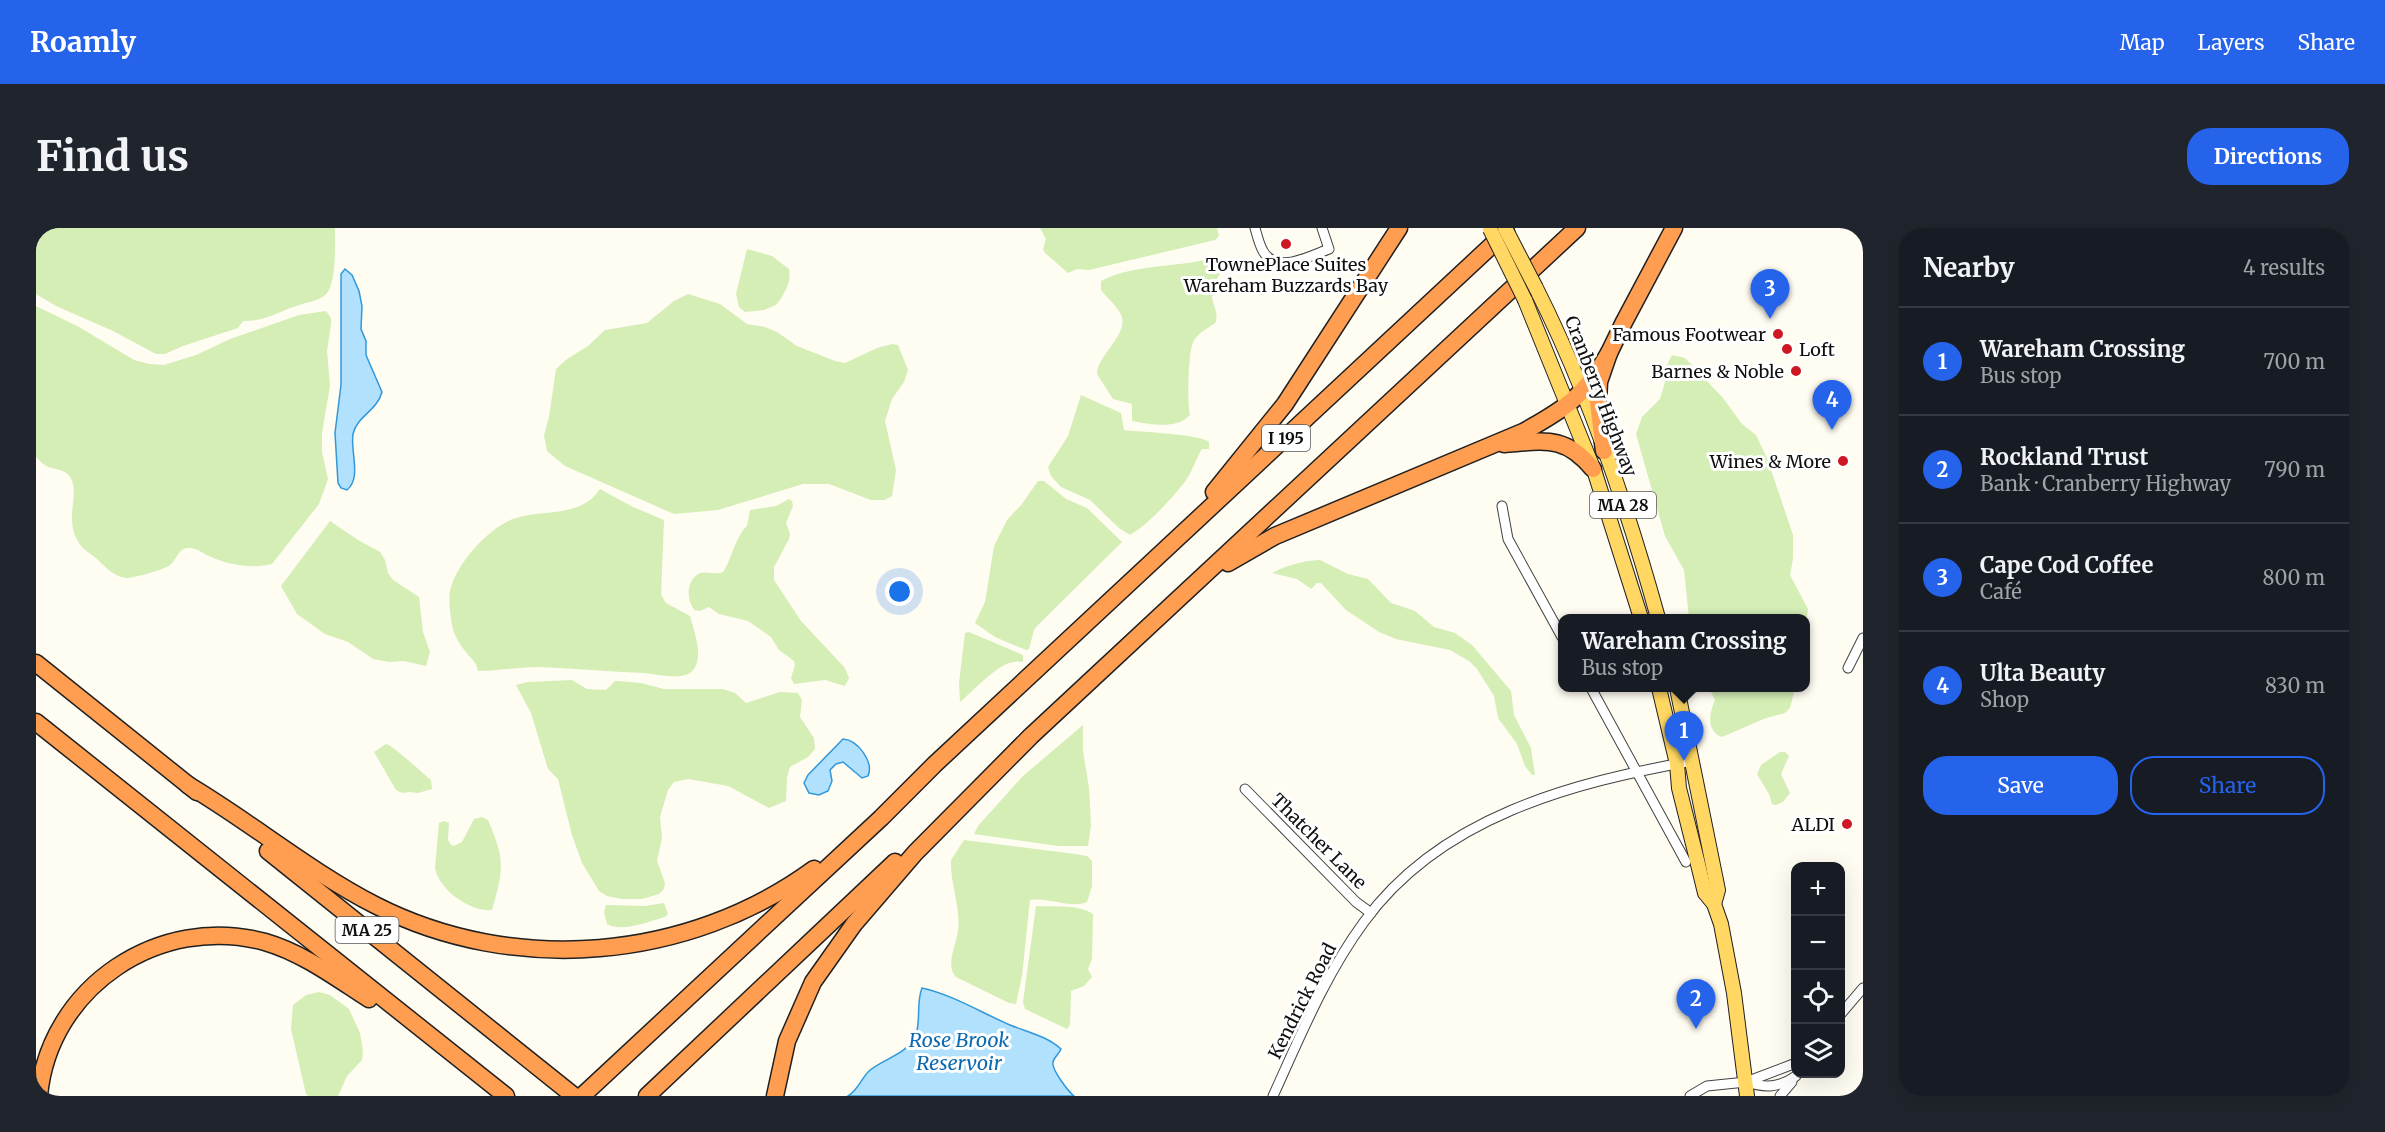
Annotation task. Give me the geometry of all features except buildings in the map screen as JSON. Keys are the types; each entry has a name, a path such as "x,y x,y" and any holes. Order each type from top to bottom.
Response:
{"highway":[{"path":"1130,582 1222,482 1286,404 1399,228"},
{"name":"I 195","path":"934,764 1511,228"},
{"name":"I 195","path":"960,807 1031,736 1577,228"},
{"path":"1174,603 1234,559 1275,536 1523,432 1568,405 1583,393 1596,376 1674,228"},
{"path":"1604,451 1598,402 1599,382 1609,353"},
{"path":"1491,445 1537,442 1564,444 1580,454 1593,470"},
{"name":"MA 25","path":"36,663 574,1096"},
{"name":"MA 25","path":"36,722 462,1060"},
{"path":"188,785 224,806 270,841 328,878 397,915 439,931 482,942 529,949 578,950 628,945 671,936 715,922 759,903 795,882 821,863 934,764"},
{"path":"582,1096 873,826 934,764"},
{"path":"647,1096 910,847 960,807"},
{"path":"775,1096 788,1041 803,1002 819,972 870,904 960,807"},
{"path":"39,1096 43,1072 53,1040 68,1013 92,985 109,970 138,954 171,941 205,935 252,939 292,952 337,978 462,1060 506,1096"}],"main road":[{"name":"Cranberry Highway","path":"1489,228 1525,300 1568,405 1593,470 1640,614"},
{"name":"Cranberry Highway","path":"1504,228 1553,320 1583,393 1639,548 1657,614"},
{"path":"1660,692 1677,764 1679,788 1706,893 1714,904 1732,975 1747,1089"},
{"path":"1678,692 1718,890 1714,904"}],"street":[{"path":"1255,228 1262,250 1275,262 1290,263 1329,249 1322,228"},
{"path":"1502,506 1508,539 1558,628"},
{"path":"1848,668 1863,638"},
{"path":"1594,692 1686,862"},
{"name":"Kendrick Road","path":"1273,1096 1333,970 1371,913 1424,861 1465,832 1539,798 1636,771 1692,761"},
{"name":"Thatcher Lane","path":"1245,789 1356,902 1371,913"},
{"path":"1845,1009 1863,987"},
{"path":"1747,1089 1791,1066"},
{"path":"1690,1096 1712,1085 1747,1089 1775,1086 1791,1078"},
{"path":"1780,1096 1795,1078"}],"green space":[{"path":"36,228 335,228 333,275 328,291 320,298 263,319 243,321 238,328 165,354 156,354 36,294"},
{"path":"1040,228 1217,228 1219,236 1215,240 1089,270 1077,269 1068,273 1045,253 1043,249 1046,239"},
{"path":"747,249 772,256 789,269 787,288 782,297 776,305 764,310 745,312 739,307 736,294"},
{"path":"1218,256 1224,262 1212,293 1216,322 1196,337 1190,354 1188,388 1190,415 1178,423 1170,424 1132,421 1132,404 1113,399 1097,374 1102,359 1118,336 1122,320 1118,310 1101,290 1101,281 1129,271 1190,263"},
{"path":"688,294 720,304 747,324 777,332 797,346 835,361 845,363 877,348 892,344 898,345 908,370 904,382 892,399 885,421 896,470 892,496 885,500 871,500 829,484 803,484 718,510 674,514 565,466 547,451 544,435 556,369 588,346 605,330 647,323 674,301"},
{"path":"36,306 79,327 134,360 164,365 299,315 326,311 331,318 327,351 330,386 322,433 322,452 328,479 319,504 272,564 248,566 232,564 188,548 182,550 167,567 126,578 113,573 82,548 72,525 74,491 70,477 64,472 45,465 36,457"},
{"path":"1672,355 1685,358 1723,398 1742,424 1756,435 1767,458 1793,535 1790,575 1808,609 1807,614 1689,614 1684,570 1665,536 1636,434 1642,417 1660,399 1668,372 1667,365"},
{"path":"1081,395 1121,413 1124,430 1182,435 1209,442 1209,449 1202,449 1184,483 1152,518 1130,535 1119,528 1090,500 1061,487 1051,476 1048,467 1068,436"},
{"path":"1038,481 1044,481 1066,499 1087,508 1122,542 1037,626 1029,649 1026,650 995,637 975,623 985,602 994,546 1007,520"},
{"path":"600,489 633,507 664,520 661,595 666,603 690,616 698,646 695,668 685,675 674,676 538,667 478,671 454,632 450,603 450,591 455,577 468,556 486,536 506,522 527,515 573,509 592,498"},
{"path":"789,499 793,506 786,523 790,534 774,567 774,580 801,621 845,668 849,678 845,686 825,680 794,684 791,678 794,661 779,650 771,637 748,621 719,614 709,607 700,611 694,610 690,600 690,585 695,576 700,573 721,573 725,569 747,526 750,510 776,506"},
{"path":"330,521 380,552 393,580 419,597 423,632 430,652 426,666 404,661 389,662 373,659 348,642 325,634 297,614 281,586"},
{"path":"1320,560 1348,574 1368,579 1391,603 1415,611 1434,627 1455,633 1472,645 1511,691 1514,715 1531,748 1535,775 1532,775 1525,766 1517,744 1498,718 1494,696 1477,669 1469,661 1450,650 1396,639 1379,632 1346,610 1321,583 1317,583 1311,589 1297,579 1272,573 1295,564"},
{"path":"969,632 1023,655 1023,662 1000,667 960,702 959,683 965,633"},
{"path":"572,680 587,689 606,690 618,681 641,683 664,689 723,689 735,693 746,703 780,692 798,693 802,700 800,717 814,738 815,749 808,757 790,767 787,777 786,801 769,808 728,786 688,779 674,782 668,790 660,817 662,838 657,861 665,883 664,889 659,894 642,899 607,896 599,891 582,863 572,835 558,779 548,769 531,713 516,685 528,682"},
{"path":"1711,692 1794,692 1790,708 1785,713 1766,718 1722,737 1713,731 1710,721 1715,700"},
{"path":"1083,725 1083,751 1089,788 1091,825 1088,846 1058,846 974,834 978,826 1023,776"},
{"path":"386,744 431,780 432,789 418,793 402,793 396,790 374,752"},
{"path":"1780,752 1785,752 1789,756 1781,774 1790,793 1783,802 1776,805 1772,804 1757,774 1761,765"},
{"path":"482,817 488,820 500,855 499,884 492,910 474,907 457,898 442,884 435,868 439,823 444,821 449,823 448,840 454,846 462,842 474,819"},
{"path":"964,840 1075,854 1087,856 1092,861 1092,886 1087,902 1074,904 1030,900 1022,976 1016,1004 1009,1003 956,977 951,967 959,922 951,860"},
{"path":"664,903 668,914 665,917 628,927 607,924 604,912 606,905 645,906"},
{"path":"1036,906 1073,907 1093,914 1092,959 1088,969 1092,977 1084,986 1071,991 1070,1025 1067,1029 1025,1009 1023,1002"},
{"path":"319,992 330,995 349,1009 360,1033 362,1060 347,1076 338,1096 308,1096 306,1094 291,1029 293,1005 306,995"}],"water":[{"path":"345,269 352,275 359,291 362,306 361,329 366,341 366,355 382,392 376,404 355,428 352,441 354,479 347,490 341,488 338,483 335,433 341,385 341,274"},
{"path":"843,739 854,743 867,758 868,776 862,778 843,762 836,764 830,770 832,781 828,791 819,795 809,793 804,783 808,775"},
{"name":"Rose Brook Reservoir","path":"922,988 956,999 1043,1038 1061,1049 1053,1065 1064,1085 1074,1096 848,1096 869,1071 902,1051 913,1041"}],"place":[{"name":"TownePlace Suites Wareham Buzzards Bay","path":"1286,244"},
{"name":"Cape Cod Coffee","path":"1770,319"},
{"name":"Famous Footwear","path":"1778,334"},
{"name":"Loft","path":"1787,349"},
{"name":"Barnes & Noble","path":"1796,371"},
{"name":"Ulta Beauty","path":"1832,430"},
{"name":"Wines & More","path":"1843,461"},
{"name":"Wareham Crossing","path":"1684,761"},
{"name":"ALDI","path":"1847,824"},
{"name":"Rockland Trust","path":"1696,1029"}]}
